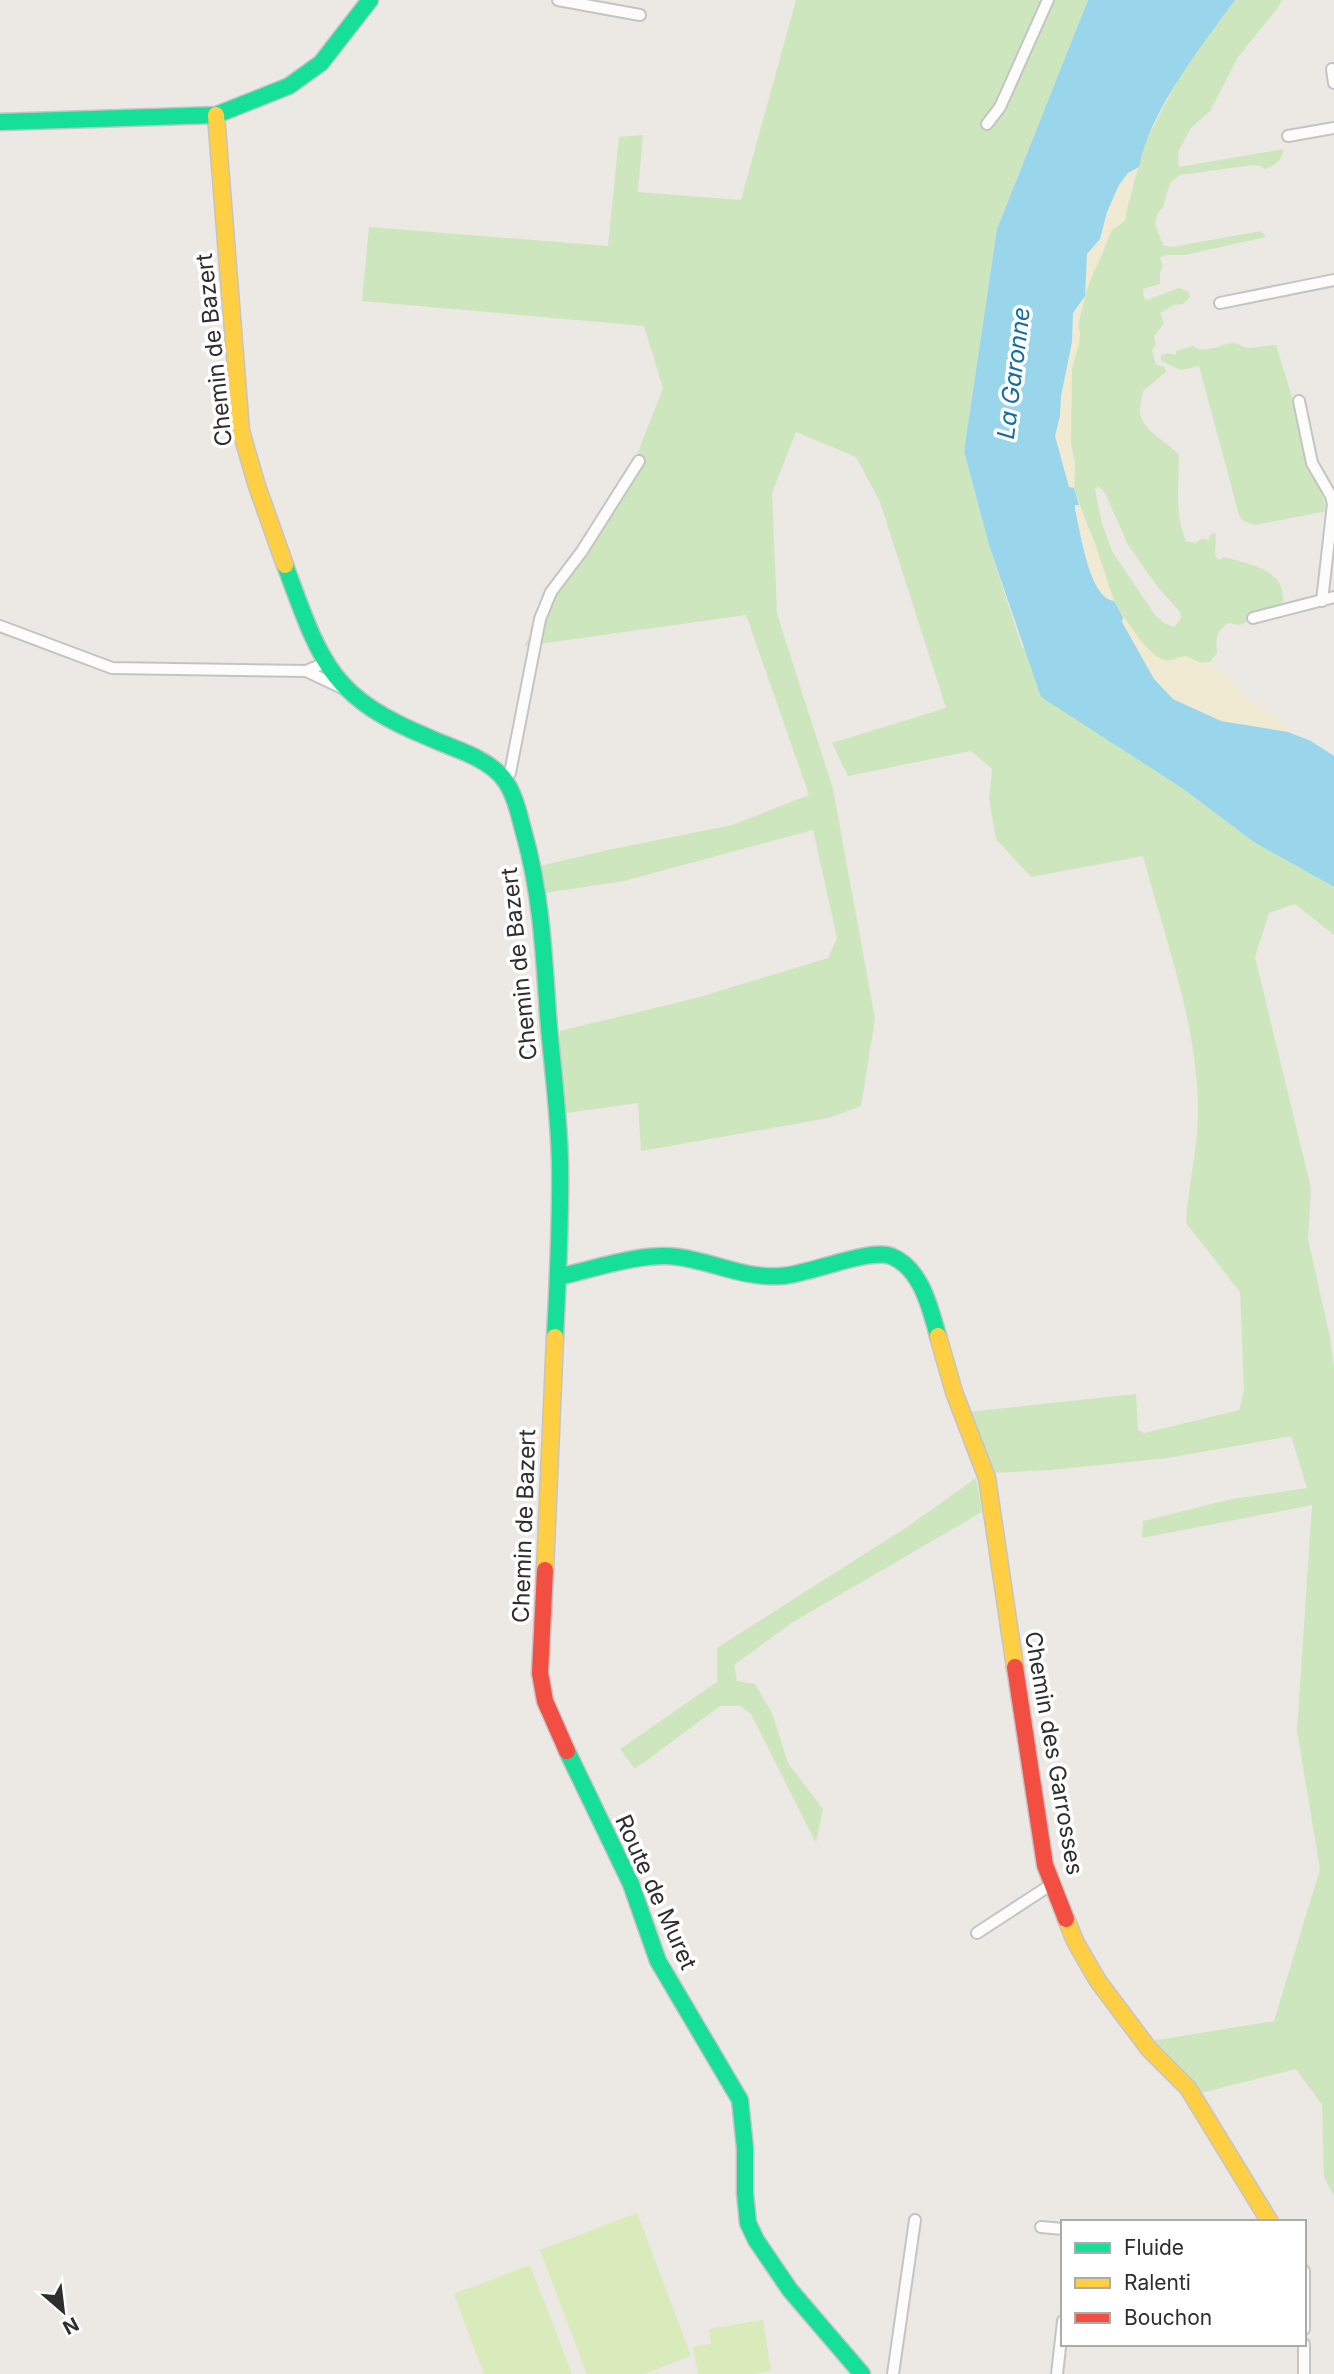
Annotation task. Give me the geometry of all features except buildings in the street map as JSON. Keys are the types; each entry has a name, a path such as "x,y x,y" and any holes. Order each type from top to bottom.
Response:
{"street":[{"path":"0,122 216,115 289,86 310,71 320,63 370,0"},
{"path":"558,0 640,15"},
{"path":"987,124 1000,107 1048,0"},
{"path":"1332,69 1334,83"},
{"name":"Chemin de Bazert","path":"216,115 241,431 291,584 325,663 346,690 365,706 396,724 472,755 504,779 515,802 530,855 540,908 560,1162 558,1277 540,1673 545,1701 586,1794"},
{"path":"1288,136 1334,128"},
{"path":"1220,303 1334,280"},
{"path":"1299,401 1312,463 1333,504 1322,601"},
{"path":"504,779 510,773 540,619 551,592 587,543 639,461"},
{"path":"1253,618 1334,597"},
{"path":"0,626 112,668 306,671 325,663"},
{"path":"306,671 346,690"},
{"name":"Chemin des Garrosses","path":"558,1277 648,1257 667,1256 750,1276 782,1276 872,1254 888,1255 902,1262 916,1278 929,1304 954,1392 987,1478 1045,1865 1052,1884 1076,1943 1098,1980 1149,2049 1188,2088 1269,2220"},
{"name":"Route de Muret","path":"586,1794 631,1884 658,1961 740,2100 746,2148 745,2193 748,2223 755,2240 790,2290 862,2374"},
{"path":"977,1934 1052,1884"},
{"path":"893,2374 915,2220"},
{"path":"1041,2227 1061,2229"},
{"path":"1057,2374 1061,2339"},
{"path":"1304,2346 1304,2374"}],"green space":[{"path":"796,0 1088,0 997,229 964,451 989,545 1022,647 1182,788 1255,842 1334,887 1334,935 1295,904 1269,913 1255,957 1311,1188 1308,1239 1330,1337 1334,1368 1334,2196 1324,2177 1322,2105 1296,2069 1193,2095 1151,2041 1274,2021 1320,1869 1297,1731 1312,1505 1142,1538 1143,1521 1232,1499 1307,1488 1291,1436 1168,1458 991,1473 968,1412 1136,1394 1138,1430 1144,1433 1239,1410 1244,1391 1240,1292 1186,1223 1198,1126 1197,1079 1179,982 1143,856 1031,877 996,839 989,799 992,769 971,751 848,776 832,743 946,708 880,502 856,457 796,432 772,493 777,614 833,789 875,1019 861,1106 829,1118 641,1151 638,1103 559,1114 560,1031 696,998 828,958 837,938 813,830 624,881 545,893 540,866 732,825 809,795 746,615 524,646 634,463 663,388 644,326 362,301 369,227 608,246 619,137 643,135 638,192 741,200"},
{"path":"1235,0 1282,0 1238,57 1210,111 1191,128 1178,152 1179,167 1284,149 1281,157 1275,165 1264,169 1253,165 1180,175 1170,183 1155,224 1163,245 1171,247 1261,231 1266,237 1185,255 1165,255 1160,258 1163,267 1160,284 1143,289 1144,298 1147,300 1179,288 1188,291 1190,297 1183,304 1174,305 1160,313 1164,323 1154,336 1156,345 1152,350 1156,365 1164,366 1166,372 1143,391 1140,412 1147,427 1179,455 1179,510 1186,541 1195,543 1203,538 1208,540 1211,534 1216,533 1215,555 1219,560 1224,557 1264,570 1279,582 1282,591 1283,602 1247,622 1239,625 1228,623 1217,636 1217,653 1210,662 1201,663 1180,657 1168,661 1157,657 1136,635 1118,608 1074,488 1075,464 1071,444 1072,369 1080,333 1078,325 1088,283 1111,231 1130,200 1142,149 1180,75","holes":["1098,487 1102,489 1128,545 1157,586 1180,612 1181,619 1174,627 1155,615 1112,551 1102,523 1095,490"]},
{"path":"1235,343 1247,348 1276,345 1327,511 1255,525 1243,521 1239,515 1199,366 1181,370 1161,361 1161,356 1167,353 1176,355 1176,351 1193,346 1208,349"},
{"path":"976,1478 982,1512 793,1622 734,1665 737,1681 755,1684 772,1713 788,1763 823,1809 816,1843 751,1714 740,1706 720,1706 635,1769 620,1749 717,1682 717,1648 910,1525"},
{"path":"637,2213 691,2356 644,2374 587,2374 540,2250"},
{"path":"530,2265 572,2374 484,2374 454,2294"},
{"path":"763,2320 771,2371 754,2374 698,2374 693,2347 711,2344 709,2329"}],"sand":[{"path":"1139,167 1132,184 1125,221 1111,231 1086,291 1084,286 1087,255 1100,239 1107,212 1119,185 1128,173"},
{"path":"1085,296 1078,325 1079,344 1072,369 1071,444 1075,464 1074,488 1069,487 1055,436 1072,342 1074,313"},
{"path":"1075,504 1079,505 1095,543 1114,601 1102,596 1096,587 1088,565"},
{"path":"1123,617 1146,647 1158,657 1169,661 1186,656 1201,663 1210,662 1230,677 1242,694 1278,718 1288,732 1221,721 1173,699 1154,679 1122,622"}],"water":[{"name":"La Garonne","path":"1088,0 1235,0 1165,102 1145,145 1139,167 1128,173 1119,185 1107,212 1100,239 1087,254 1085,296 1073,313 1072,342 1055,436 1069,487 1074,488 1079,505 1075,505 1075,510 1087,563 1098,589 1105,597 1114,601 1123,617 1122,622 1154,679 1173,699 1221,721 1288,732 1311,741 1334,756 1334,887 1254,842 1182,788 1041,697 989,545 964,451 997,229"}],"traffic: fast":[{"path":"0,122 216,115 289,86 321,63 370,0"},
{"path":"285,565 320,652 349,691 396,723 488,764 503,778 516,804 530,856 538,901 558,1126 560,1207 555,1337"},
{"path":"558,1277 618,1262 664,1256 704,1262 742,1273 782,1276 881,1254 901,1262 917,1279 928,1301 938,1336"},
{"path":"567,1751 631,1884 658,1961 740,2100 748,2223 756,2240 790,2290 862,2374"}],"traffic: slow":[{"path":"216,115 241,431 285,565"},
{"path":"938,1336 954,1392 987,1478 1015,1667"},
{"path":"545,1570 555,1337"},
{"path":"1066,1919 1076,1943 1098,1981 1149,2049 1188,2088 1269,2220"}],"traffic: jam":[{"path":"545,1570 540,1673 545,1701 567,1751"},
{"path":"1015,1667 1045,1865 1066,1919"}]}
